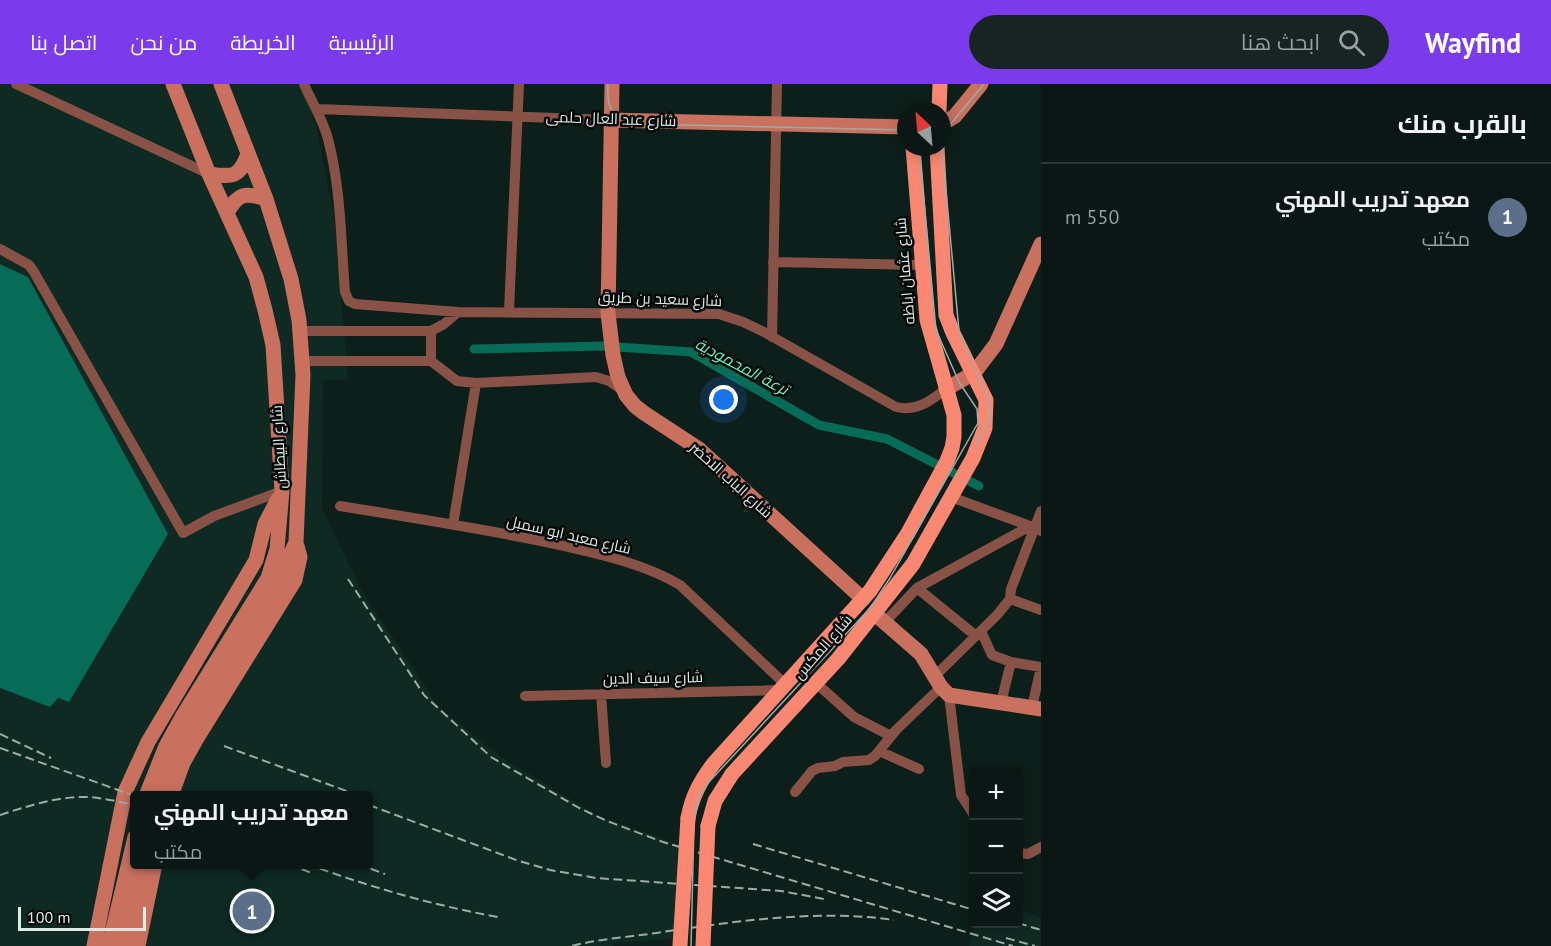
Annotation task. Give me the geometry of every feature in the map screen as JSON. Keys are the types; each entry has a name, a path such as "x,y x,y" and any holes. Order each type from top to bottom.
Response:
{"main road":[{"path":"939,102 940,84"},
{"name":"شارع عثمان اباظه","path":"914,156 929,333 946,389"},
{"path":"937,156 946,315 975,373"},
{"name":"شارع المكس","path":"703,946 708,826 721,788 743,761 880,618 896,586 913,564 973,458 985,428 986,400 975,373"},
{"name":"شارع المكس","path":"680,946 691,802 704,776 863,599 881,575 925,502 952,448 954,415 946,389"}],"street":[{"path":"16,84 209,174 234,175 243,167 248,154"},
{"name":"شارع البيطاش","path":"161,791 176,752 191,723 273,581 282,491 273,345 266,310 256,277 209,174 173,84"},
{"name":"شارع البيطاش","path":"148,791 177,727 273,581 292,556 296,542 303,361 300,331 291,279 266,199 221,84"},
{"path":"304,84 317,109"},
{"path":"509,311 519,84"},
{"path":"608,313 612,84"},
{"path":"772,337 777,84"},
{"path":"951,118 981,84"},
{"name":"شارع عبد العال حلمى","path":"317,109 897,128"},
{"name":"شارع سعيد بن طريق","path":"317,109 332,153 346,297 355,304 458,312 707,313 743,322 896,407 914,409 946,389"},
{"path":"227,213 232,203 242,196 254,195 266,199"},
{"path":"946,389 975,373 996,344 1041,244"},
{"path":"0,249 29,264 183,533 214,516 282,491"},
{"path":"773,262 922,265"},
{"path":"300,331 431,331 458,312"},
{"name":"شارع الباب الاخضر","path":"608,313 618,377 625,393 635,406 699,449 863,599"},
{"path":"431,331 431,361"},
{"path":"303,361 431,361 457,381 476,383 596,377 615,384 625,393"},
{"path":"453,525 476,383"},
{"path":"94,946 125,792 148,742 256,560 265,524 282,491"},
{"path":"951,497 1035,528"},
{"name":"شارع معبد ابو سمبل","path":"340,506 525,538 593,553 666,577 680,585 783,687"},
{"path":"795,792 812,771 818,768 843,762 869,760 942,686 978,634 1010,598 1011,589 1041,511"},
{"path":"969,807 961,795 942,686 921,654 880,618 917,588 1035,528"},
{"path":"172,791 196,738 296,580 300,557 296,542"},
{"path":"917,588 978,634 992,655 1011,662 1041,667 1036,708 1001,703 942,686"},
{"path":"1010,598 1041,610"},
{"path":"1001,703 1011,662"},
{"path":"816,684 854,717 891,736"},
{"name":"شارع سيف الدين","path":"525,696 783,687"},
{"path":"601,694 606,763"},
{"path":"879,751 919,769"},
{"path":"1023,854 1028,854 1041,848"},
{"path":"109,946 130,858"},
{"path":"123,946 141,869"},
{"path":"138,946 154,869"}],"shaded area":[{"path":"0,84 300,84 316,125 334,215 348,379 323,381 322,509 362,591 439,707 501,757 598,816 678,844 673,939 612,943 613,946 0,946 0,688 50,706 28,277 0,264"},
{"path":"0,264 28,277 168,534 69,702 58,698 50,707 0,688"},
{"path":"1023,910 1041,917 1041,946 969,946 975,928 1023,928"}],"waterway":[{"name":"ترعة المحمودية","path":"474,349 603,346 691,352 819,425 887,439 979,486"}],"tram line":[{"path":"608,84 609,106 615,114 634,124 897,130"},
{"path":"951,123 984,84"},
{"path":"691,946 694,823 698,797 708,783 871,607 890,578 978,423 977,409 959,382 936,330 920,156"},
{"path":"943,156 959,331 989,402 990,419 976,445"}],"railway":[{"path":"348,579 424,695 491,757 579,808 663,842 1013,946"},
{"path":"0,734 51,758"},
{"path":"224,746 346,791"},
{"path":"0,748 130,794"},
{"path":"0,815 43,802 77,797 100,798 130,804"},
{"path":"373,806 519,861 550,870 596,878 781,891 824,899"},
{"path":"753,844 969,909"},
{"path":"302,869 314,874"},
{"path":"322,869 401,895 498,917"},
{"path":"372,869 385,874"},
{"path":"572,946 606,939 778,918 836,916 894,920"},
{"path":"1023,925 1041,930"},
{"path":"1006,938 1035,946"}],"place":[{"name":"معهد تدريب المهني","path":"252,911"}]}
